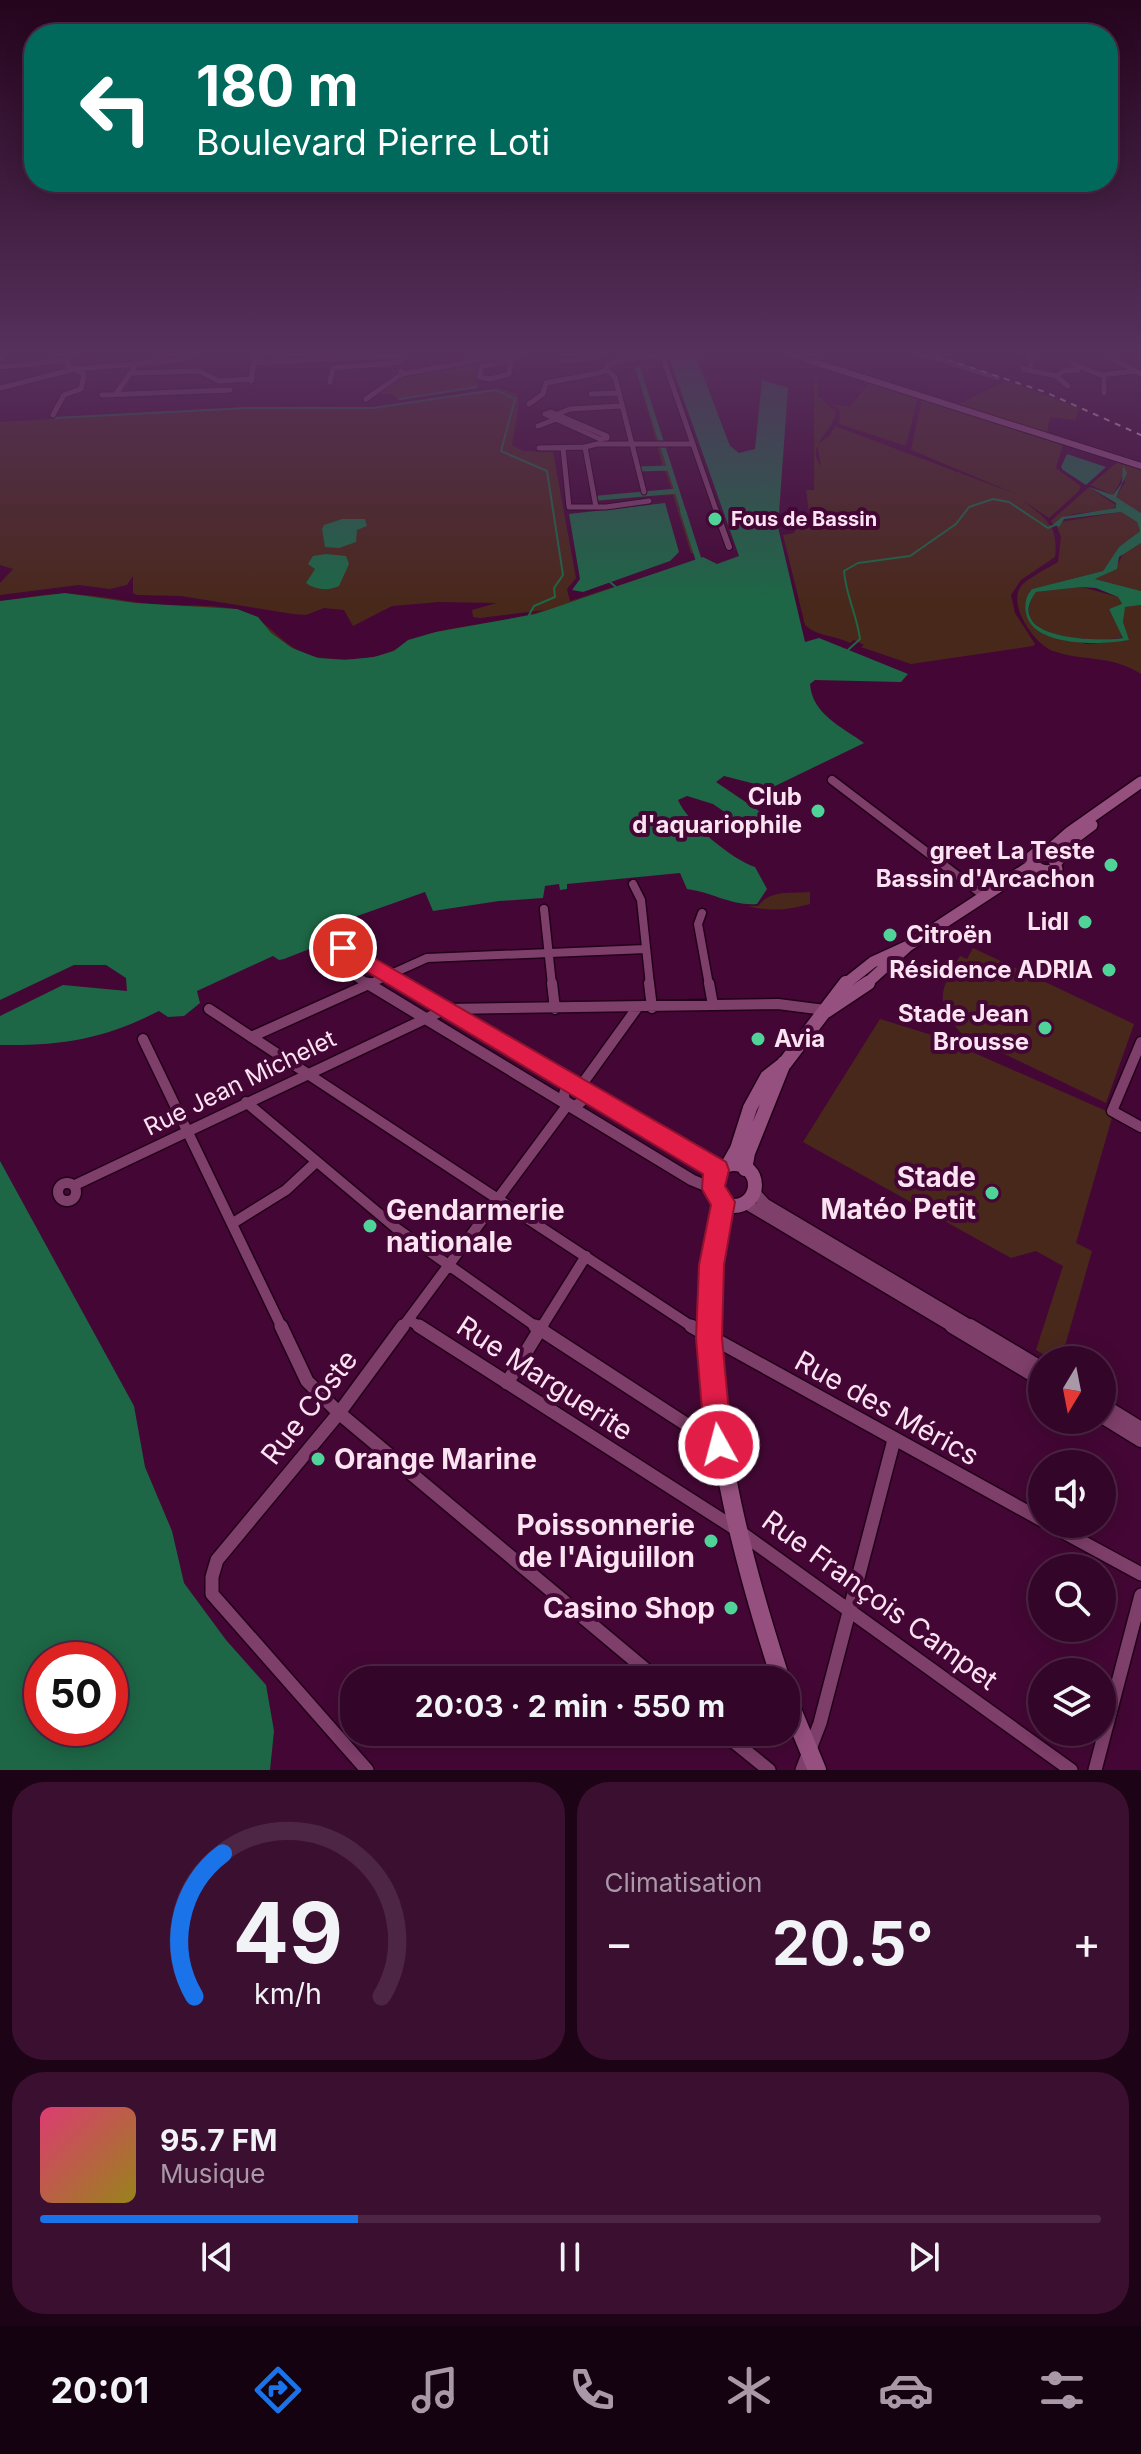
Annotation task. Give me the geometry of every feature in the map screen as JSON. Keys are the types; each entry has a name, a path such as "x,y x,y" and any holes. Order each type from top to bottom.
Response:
{"main road":[{"path":"1048,435 1141,466"},
{"path":"1045,854 1070,832 1141,782"},
{"path":"1057,862 1045,854 1033,854 1029,859 1039,870 1051,872 1057,869 1057,862 1076,837 1141,791"},
{"path":"777,1666 736,1529 719,1445 709,1338 718,1195 714,1175 737,1149 750,1108 767,1077 785,1063 826,1011 893,963 908,946 1032,865"},
{"path":"718,1195 735,1206 751,1198 755,1182 745,1169 748,1153 785,1063"},
{"path":"723,1168 745,1169"},
{"path":"800,1737 809,1764"}],"street":[{"path":"603,435 612,445"},
{"path":"628,435 644,492"},
{"path":"688,435 729,547"},
{"path":"539,448 691,444"},
{"path":"585,447 596,507"},
{"path":"563,448 568,505 578,509 649,501"},
{"path":"832,780 983,895"},
{"path":"633,884 641,900 652,1008"},
{"path":"544,909 555,1009"},
{"path":"702,913 698,924 713,1005"},
{"path":"718,1195 322,956 343,948 723,1168"},
{"path":"251,1037 427,958 646,949"},
{"path":"446,1009 778,1004 812,1006 826,1011"},
{"path":"580,1087 637,1008"},
{"name":"Rue des Mérics","path":"209,1009 709,1338 1028,1512"},
{"name":"Rue Jean Michelet","path":"75,1185 423,1017 446,1009"},
{"path":"471,1045 483,1031"},
{"path":"143,1039 307,1381 339,1413 641,1666"},
{"path":"1141,1042 1112,1111 1141,1127"},
{"name":"Rue Coste","path":"367,1770 212,1594 212,1577 217,1560 339,1413 409,1320 569,1103 565,1098 566,1090 571,1086 580,1087"},
{"path":"246,1102 315,1163 448,1266 540,1330 719,1445"},
{"path":"233,1223 286,1190 315,1163"},
{"path":"751,1198 1028,1361"},
{"path":"751,1198 1028,1371"},
{"path":"507,1383 586,1256"},
{"name":"Rue Marguerite","path":"409,1320 736,1529"},
{"path":"1116,1414 1141,1429"},
{"path":"1116,1425 1141,1440"},
{"path":"809,1764 894,1440"},
{"name":"Rue François Campet","path":"736,1529 1071,1770"},
{"path":"1075,1538 1141,1574"},
{"path":"1095,1770 1141,1595"},
{"path":"739,1746 769,1770"}],"shaded area":[{"path":"0,435 514,435 512,445 523,451 553,452 576,578 567,589 570,601 697,560 467,685 0,601 50,594 78,594 151,604 232,609 252,615 299,651 341,659 386,654 432,633 545,610 480,618 473,617 472,610 497,603 439,602 392,606 353,626 344,610 324,608 306,615 181,596 137,595 133,593 133,576 127,585 110,589 79,585 0,595 0,583 13,569 0,565"},
{"path":"654,435 661,435 698,553 691,553 673,495 597,497 672,490 665,470 638,468 663,467"},
{"path":"696,435 726,435 730,446 739,453 755,449 756,435 785,435 778,527 805,642 819,638 908,674 901,682 815,680 810,684 812,694 822,712 864,743 771,788 724,776 716,782 778,824 765,836 757,834 713,804 687,796 678,800 711,839 755,867 767,889 757,904 739,903 687,889 680,873 567,884 567,889 560,890 559,884 545,886 543,898 433,911 425,892 346,920 343,916 336,919 345,935 284,959 273,956 197,991 200,1003 184,1016 168,1017 159,1011 120,1028 82,1039 0,1045 0,1016 63,985 127,991 126,978 106,965 74,965 0,1000 0,601 65,593 135,603 237,609 258,617 271,633 292,648 318,658 345,660 394,651 408,640 436,632 536,614 703,557 717,564 739,556"},
{"path":"814,435 824,435 818,444 830,435 858,435 1021,496 911,450 914,435 1034,435 1063,444 1056,468 1081,487 1078,492 1049,518 1022,500 1049,523 1056,546 1055,557 1021,580 1011,595 1015,613 1035,644 911,664 861,647 864,645 854,640 850,643 815,632 805,625 783,535 794,533 796,529 806,529 806,521 810,521 806,490 814,490"},
{"path":"871,435 909,435 906,446"},
{"path":"1067,454 1106,467 1086,485 1061,467"},
{"path":"1119,461 1141,470 1141,513 1115,497 1125,483 1124,474 1113,495 1090,485"},
{"path":"1123,465 1127,473 1116,497 1141,513 1141,543 1119,557 1117,569 1095,579 1141,591 1141,605 1125,607 1123,622 1129,640 1070,642 1041,633 1031,624 1026,613 1026,600 1032,589 1103,571 1119,547 1140,531 1137,522 1121,512 1064,519 1059,527 1053,524 1062,517 1116,508 1116,503 1089,487 1113,495 1122,483","holes":["1096,588 1118,597 1122,604 1109,609 1123,638 1076,638 1042,629 1031,620 1029,608 1036,592"]},
{"path":"1089,487 1117,506 1067,516 1053,524 1051,521"},
{"path":"665,503 679,552 670,561 583,592 572,590 580,579 569,514"},
{"path":"1121,512 1137,522 1140,531 1119,547 1103,571 1032,589 1025,606 1037,630 1086,644 1126,641 1124,607 1141,605 1141,674 1119,664 1064,654 1046,647 1024,622 1017,602 1022,585 1058,562 1061,537 1057,527 1060,522"},
{"path":"342,519 365,519 367,526 357,530 356,542 339,548 325,547 324,525"},
{"path":"1141,543 1141,591 1095,579 1113,570 1124,552"},
{"path":"313,556 346,556 349,564 339,586 327,589 306,583 315,569 308,564"},
{"path":"1082,587 1118,597 1122,605 1109,609 1124,637 1095,639 1058,635 1032,620 1029,608 1036,592"},
{"path":"810,892 810,904 802,906 771,910 748,906 758,906 775,895"},
{"name":"Stade Jean Brousse","path":"973,948 1134,1024 1106,1103 961,1033 946,1012 943,995 948,977 960,956 967,959"},
{"name":"Stade Matéo Petit","path":"880,1019 938,1037 1113,1114 1076,1243 1092,1251 1065,1346 1037,1346 1063,1266 1036,1251 1011,1258 803,1142"},
{"path":"0,1161 134,1406 145,1467 172,1531 184,1583 226,1640 266,1685 274,1731 270,1770 0,1770"}],"waterway":[{"path":"505,435 501,451 547,471 563,575 554,588 555,597 534,606 529,615"},
{"path":"659,435 677,491"},
{"path":"639,469 669,468"},
{"path":"599,498 677,491"},
{"path":"677,491 684,513"},
{"path":"848,650 860,639 844,571 858,563 910,556 956,524 969,507 993,499 1009,502 1048,528 1055,525"},
{"path":"683,511 699,561"},
{"path":"610,582 617,588"}],"place":[{"name":"Fous de Bassin","path":"715,519"},
{"name":"Club d'aquariophile","path":"818,811"},
{"name":"greet La Teste Bassin d'Arcachon","path":"1111,865"},
{"name":"Lidl","path":"1085,922"},
{"name":"Citroën","path":"890,935"},
{"name":"Résidence ADRIA","path":"1109,970"},
{"name":"Stade Jean Brousse","path":"1045,1028"},
{"name":"Avia","path":"758,1039"},
{"name":"Stade Matéo Petit","path":"992,1193"},
{"name":"Gendarmerie nationale","path":"370,1226"},
{"name":"Orange Marine","path":"318,1459"},
{"name":"Poissonnerie de l'Aiguillon","path":"711,1541"},
{"name":"Casino Shop","path":"731,1608"}],"route":[{"path":"343,948 718,1170 714,1175 714,1189 723,1202 709,1286 709,1338 719,1445"}]}
